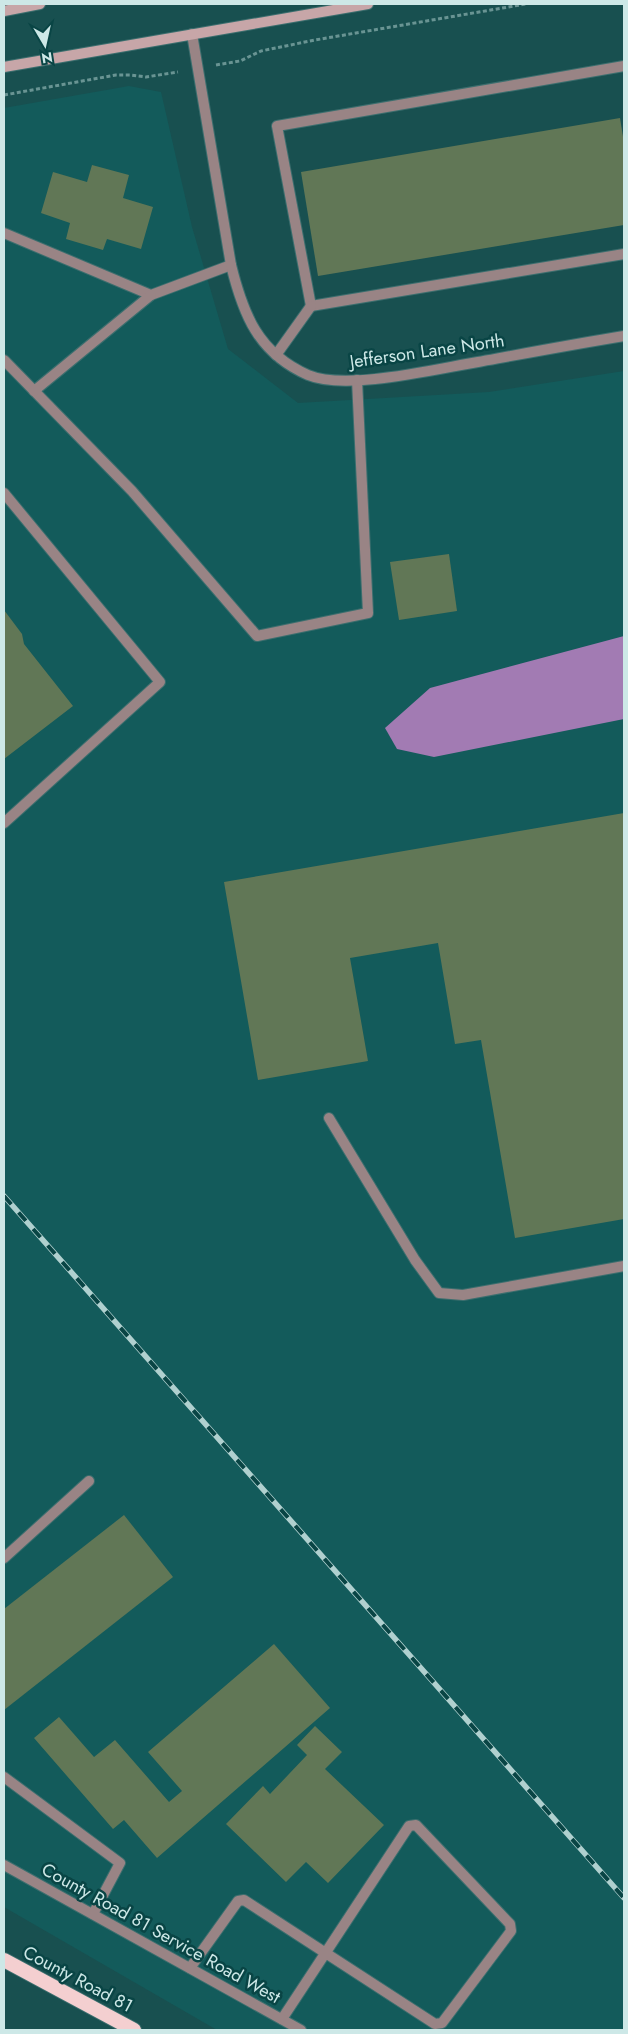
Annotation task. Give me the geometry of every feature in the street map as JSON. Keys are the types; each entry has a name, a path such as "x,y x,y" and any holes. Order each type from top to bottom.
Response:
{"highway":[{"name":"County Road 81","path":"4,1960 134,2030"}],"main road":[{"path":"4,11 40,4"},
{"path":"4,67 368,4"}],"street":[{"name":"Jefferson Lane North","path":"192,34 231,265 238,295 250,326 276,355 309,375 357,380 624,336"},
{"path":"311,306 277,126 624,66"},
{"path":"4,233 151,295"},
{"path":"276,355 311,306 624,254"},
{"path":"34,391 151,295 231,265"},
{"path":"4,360 132,491 257,636 368,613 357,380"},
{"path":"4,494 160,682 4,823"},
{"path":"329,1118 415,1260 439,1293 462,1295 624,1266"},
{"path":"4,1558 89,1481"},
{"path":"4,1777 120,1863 93,1914"},
{"path":"190,1968 238,1901 244,1900 324,1954 435,2024 442,2022 511,1931 510,1924 416,1825 409,1826 324,1954 282,2019"},
{"name":"County Road 81 Service Road West","path":"4,1865 301,2030"}],"path":[{"path":"240,61 261,51 315,40 526,4"},
{"path":"4,95 116,76 158,76"}],"shaded area":[{"path":"129,86 161,92 192,227 228,349 298,403 489,392 624,371 624,2030 217,2030 4,1907 4,108"},
{"path":"624,636 624,719 434,757 397,749 385,728 430,688"}],"building":[{"path":"620,118 624,143 624,225 318,276 301,172"},
{"path":"92,165 129,175 123,198 153,207 141,249 107,239 103,250 66,239 70,223 41,213 53,172 87,182"},
{"path":"449,554 457,611 399,620 390,562"},
{"path":"4,610 22,634 24,644 73,706 4,759"},
{"path":"624,813 624,1219 515,1238 481,1040 455,1044 438,943 350,958 368,1061 258,1080 224,882"},
{"path":"124,1515 173,1577 4,1710 4,1609"},
{"path":"274,1644 330,1708 157,1858 124,1820 113,1829 34,1738 59,1717 94,1757 115,1740 169,1802 182,1791 148,1752"},
{"path":"315,1726 342,1752 325,1769 384,1825 328,1883 306,1862 286,1882 226,1824 263,1786 270,1794 307,1755 297,1745"}],"railway":[{"path":"4,1196 624,1898"}]}
